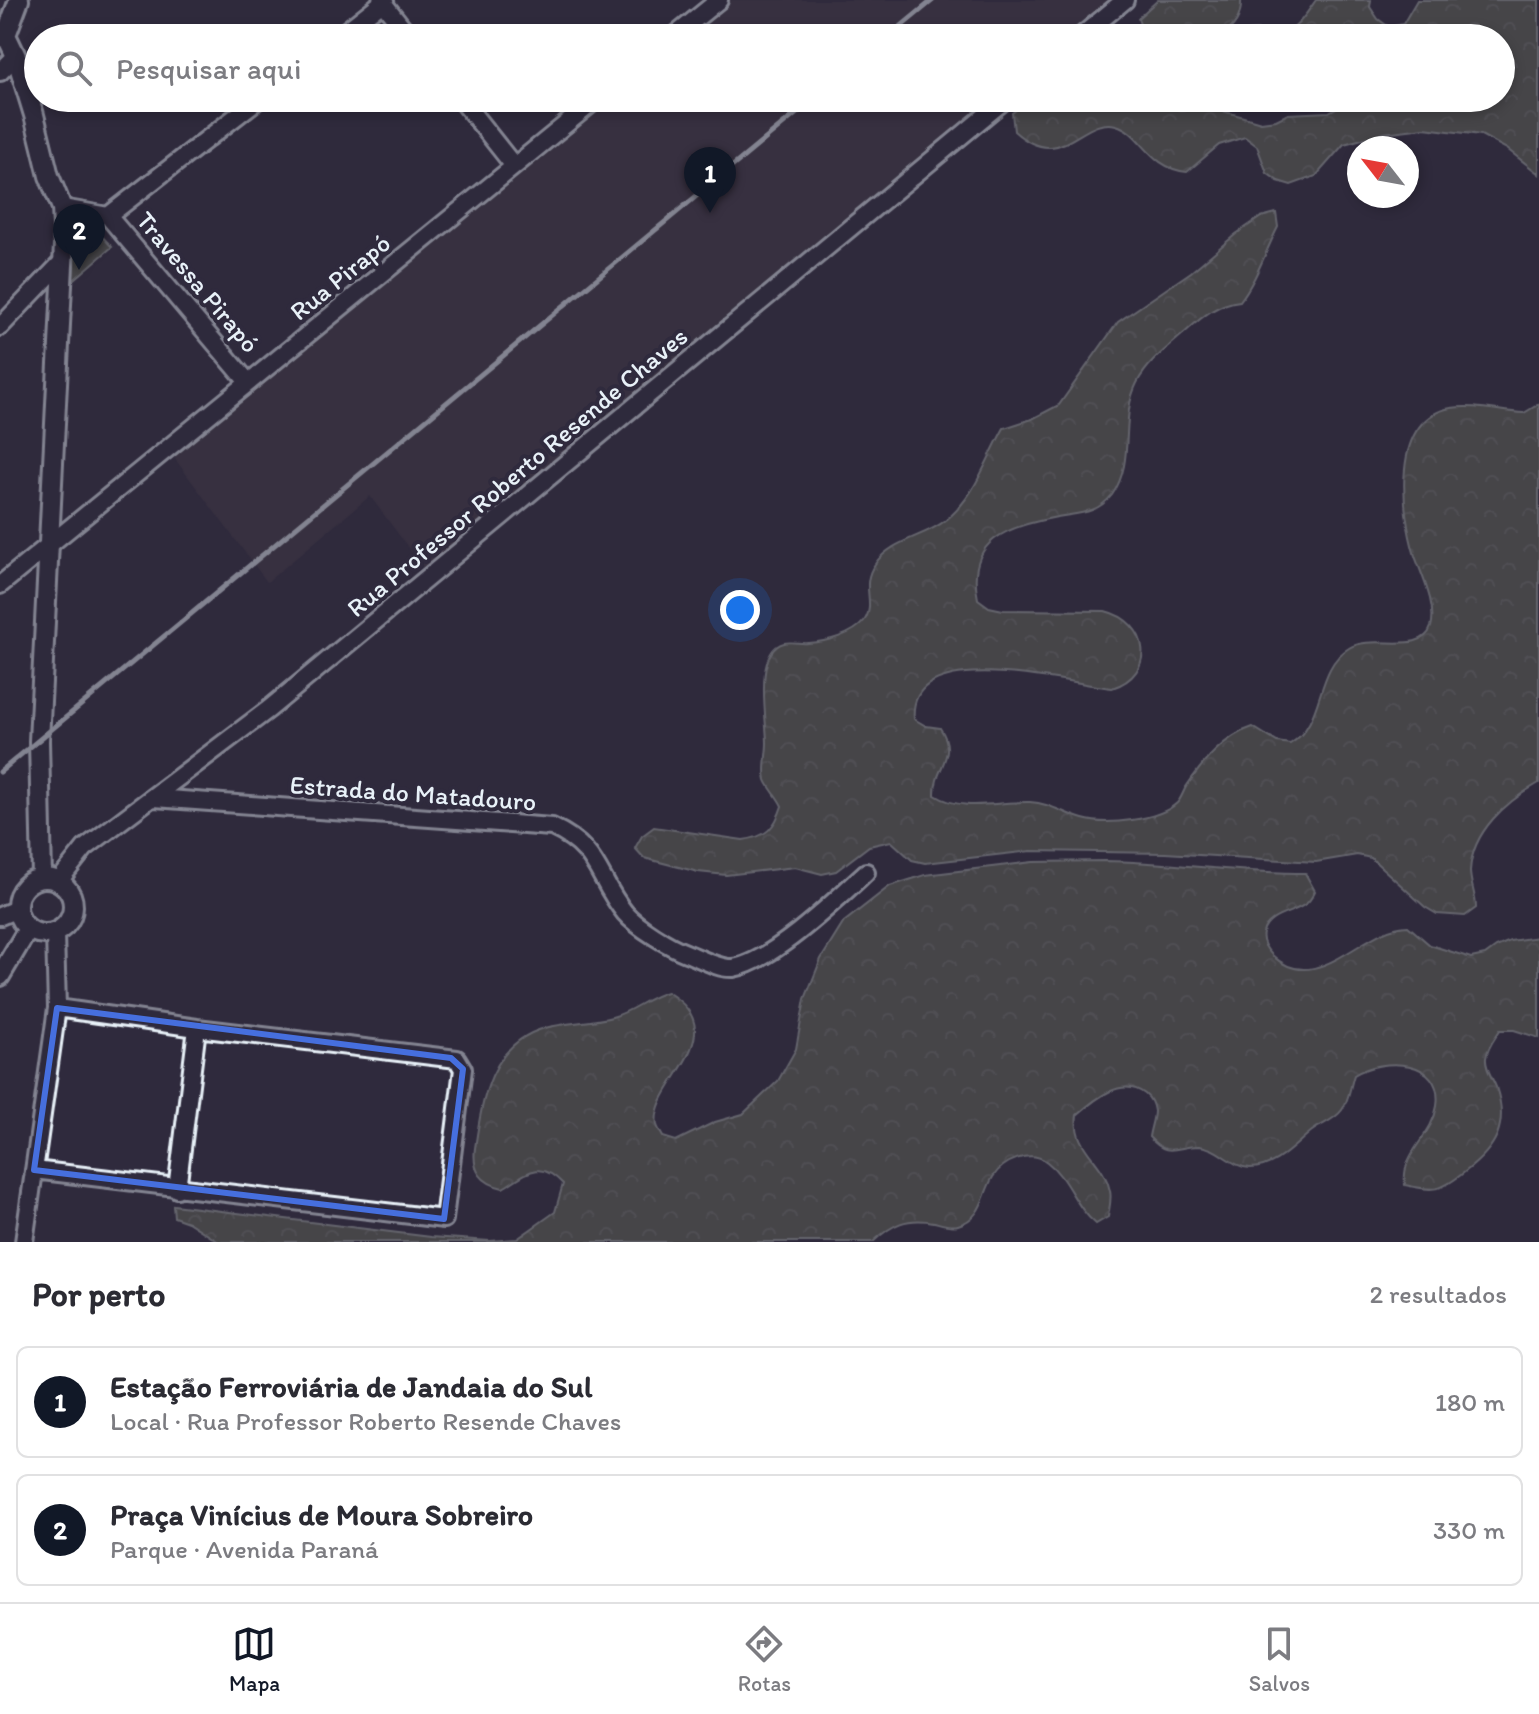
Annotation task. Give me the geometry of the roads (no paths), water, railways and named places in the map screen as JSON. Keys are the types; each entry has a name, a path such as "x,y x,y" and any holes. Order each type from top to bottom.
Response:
{"street":[{"path":"19,0 3,30 16,56 24,85"},
{"path":"689,24 719,0"},
{"path":"1096,24 1125,0"},
{"path":"354,24 383,1 400,24"},
{"path":"0,72 16,56"},
{"path":"31,112 49,176 62,208 64,260 39,741 51,880"},
{"path":"108,216 242,112"},
{"path":"471,112 514,166"},
{"name":"Rua Pirapó","path":"0,585 581,112"},
{"name":"Rua Professor Roberto Resende Chaves","path":"51,880 85,848 269,709 990,112"},
{"name":"Travessa Pirapó","path":"62,208 108,216 248,382"},
{"path":"0,327 64,260"},
{"name":"Estrada do Matadouro","path":"154,798 552,827 572,836 585,847 627,916 674,948 729,968 756,960 811,923 866,872"},
{"path":"51,880 71,895 73,904 69,921 55,933 41,934 28,929 8,912 26,885 51,880"},
{"path":"0,976 28,929"},
{"path":"24,1242 57,1008 55,933"},
{"path":"34,1170 444,1219 463,1069 457,1059 57,1008"},
{"path":"177,1189 197,1028"}],"railway":[{"path":"904,24 933,0"},
{"path":"0,772 798,112"}],"place":[{"name":"Estação Ferroviária de Jandaia do Sul","path":"710,213"},
{"name":"Praça Vinícius de Moura Sobreiro","path":"79,270"}]}
